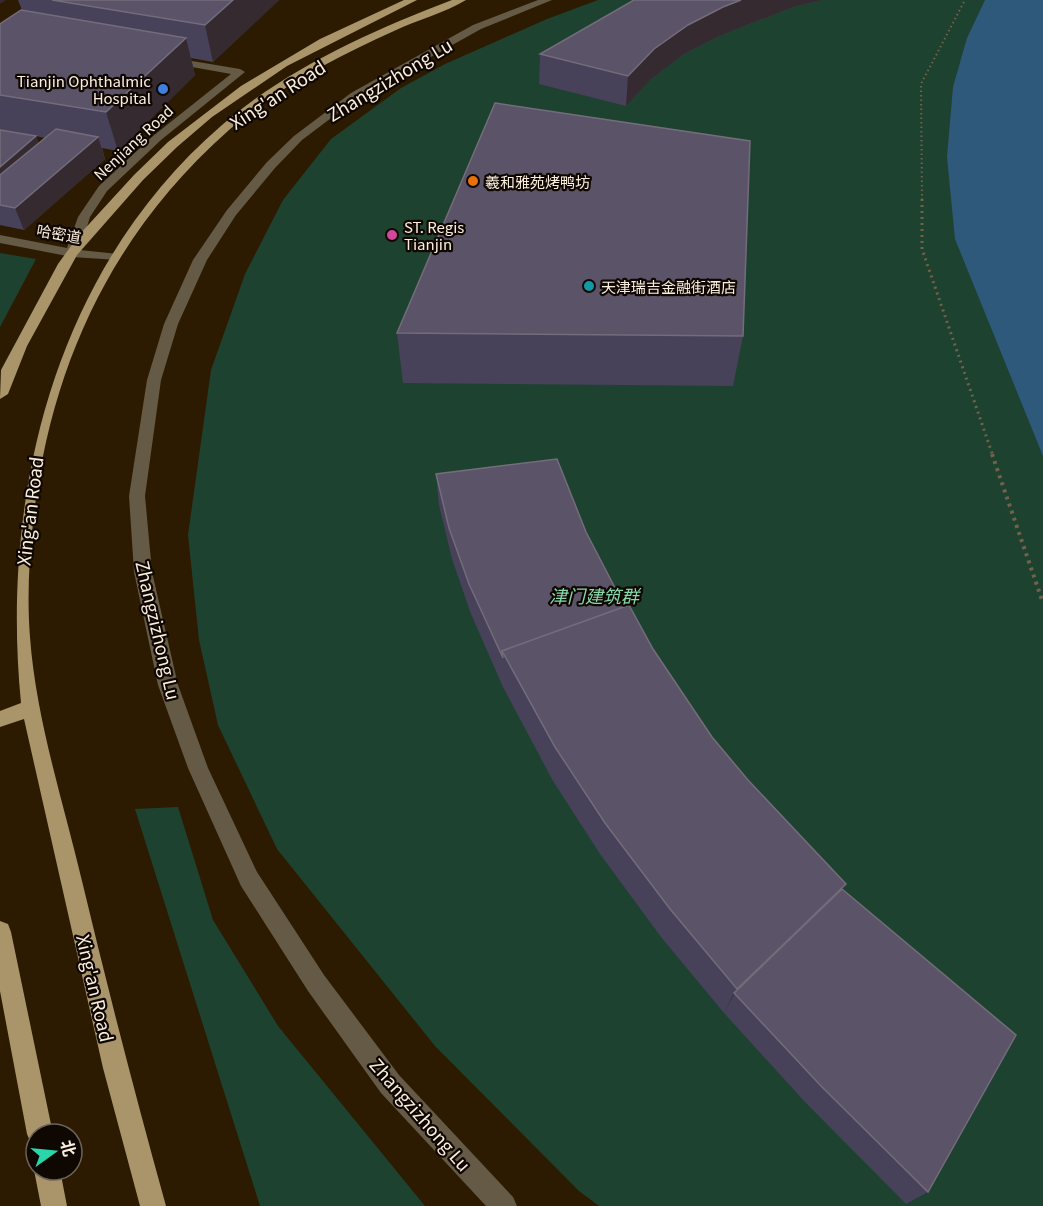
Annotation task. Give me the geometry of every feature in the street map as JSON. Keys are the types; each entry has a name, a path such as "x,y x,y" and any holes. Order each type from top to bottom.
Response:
{"main road":[{"name":"Xing'an Road","path":"0,394 19,347 72,253 136,178 197,121 221,103 301,53 412,0"},
{"name":"Xing'an Road","path":"153,1206 115,1068 24,670 20,626 21,569 26,499 40,429 56,373 75,326 113,257 135,222 154,198 226,127 312,69 367,39 461,0"},
{"path":"0,719 31,708"},
{"path":"0,932 38,1122"},
{"path":"49,1182 54,1206"}],"street":[{"name":"Zhangzizhong Lu","path":"504,1206 390,1084 316,983 249,879 198,768 168,685 143,572 136,496 154,380 171,324 200,260 244,197 298,138 355,95 477,27 547,0"},
{"name":"Nenjiang Road","path":"72,253 84,218 103,189 157,138 240,72 160,59"},
{"name":"哈密道","path":"0,239 72,253 113,257"}],"path":[{"path":"965,0 921,84 922,249 1043,603"}],"green space":[{"name":"津门建筑群","path":"598,0 1043,0 1043,1206 599,1206 579,1191 435,1046 277,849 218,725 199,640 188,535 211,370 245,274 283,200 331,139 401,88 445,64 547,19"},
{"path":"0,253 36,259 0,327"},
{"path":"178,807 213,920 278,1026 425,1206 260,1206 135,809"}],"water":[{"path":"985,0 1043,0 1043,456 955,239 947,157 953,87 967,38"}],"building":[{"path":"52,0 233,0 205,25"},
{"path":"634,0 741,0 688,25 654,49 628,76 540,54"},
{"path":"21,10 186,38 106,112 0,95 0,24"},
{"name":"天津瑞吉金融街酒店","path":"495,103 750,141 743,336 397,333"},
{"path":"56,129 98,137 15,208 0,205 0,175"},
{"path":"0,130 36,136 0,167"},
{"path":"557,459 586,532 625,607 502,651 503,658 469,584 449,528 436,474"},
{"path":"629,605 653,649 712,737 748,780 846,884 737,989 670,909 605,823 555,747 502,651"},
{"path":"842,889 1016,1035 928,1192 821,1086 734,993"}],"place":[{"name":"Tianjin Ophthalmic Hospital","path":"163,89"},
{"name":"羲和雅苑烤鸭坊","path":"473,181"},
{"name":"ST. Regis Tianjin","path":"392,235"},
{"name":"天津瑞吉金融街酒店","path":"589,286"}]}
